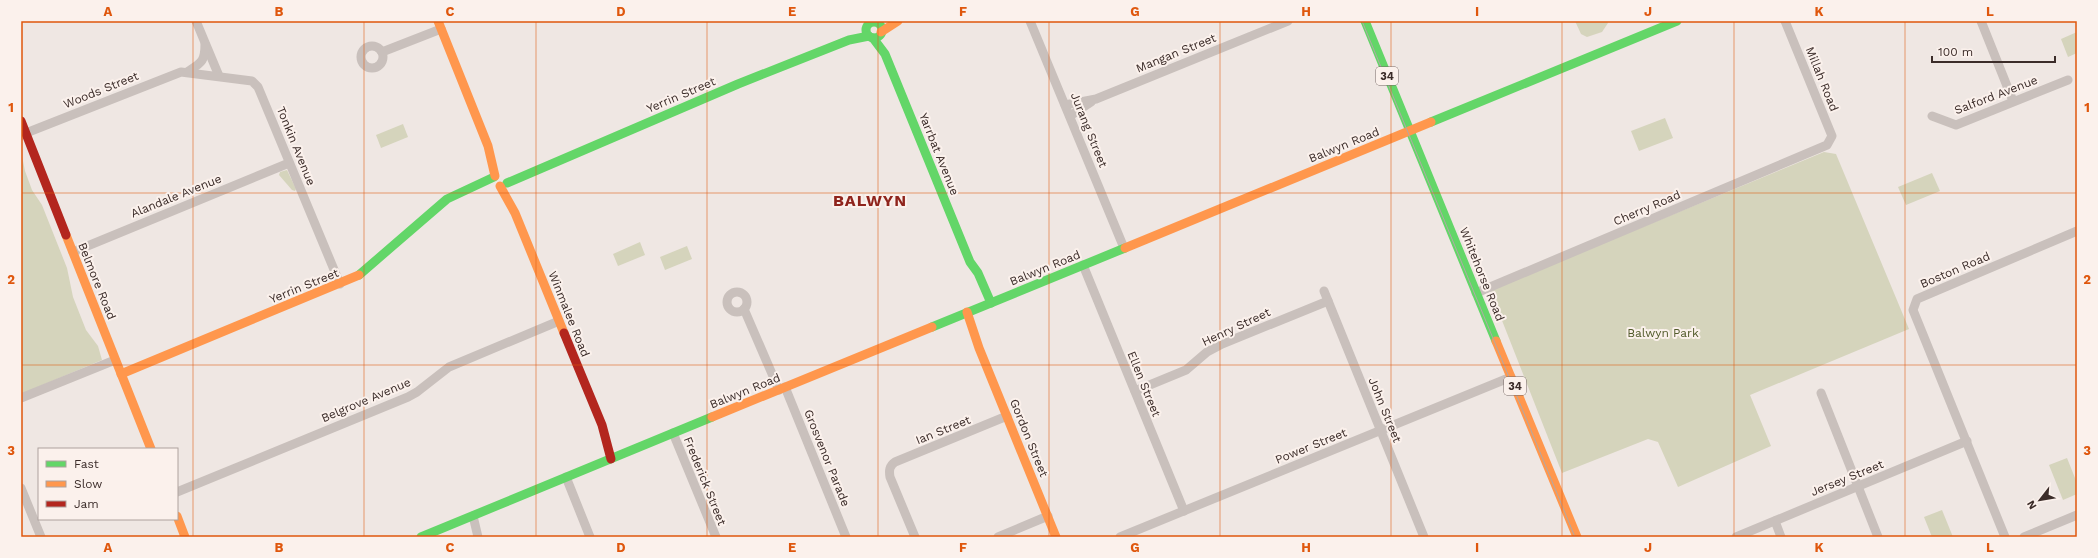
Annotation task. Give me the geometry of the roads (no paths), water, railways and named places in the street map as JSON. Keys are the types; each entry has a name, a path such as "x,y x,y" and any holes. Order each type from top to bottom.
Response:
{"main road":[{"name":"Yerrin Street","path":"121,374 364,273 447,198 475,186 523,174 892,21"},
{"name":"Yerrin Street","path":"873,28 898,21"},
{"name":"Whitehorse Road","path":"1365,21 1577,537"},
{"name":"Balwyn Road","path":"421,537 1677,21"},
{"name":"Winmalee Road","path":"440,25 514,213 615,457"},
{"name":"Yarrbat Avenue","path":"873,28 970,262 973,275 988,304"},
{"name":"Belmore Road","path":"21,121 150,448"},
{"name":"Gordon Street","path":"964,314 971,337 979,348 1056,537"},
{"path":"178,519 185,537"}],"street":[{"path":"196,21 219,76"},
{"name":"Jurang Street","path":"1030,21 1124,248"},
{"name":"Mangan Street","path":"1070,116 1096,99 1288,21"},
{"name":"Millah Road","path":"1785,21 1832,136 1827,146"},
{"path":"1981,21 2013,101"},
{"path":"382,52 440,25"},
{"path":"186,72 199,64 204,58 205,44"},
{"name":"Tonkin Avenue","path":"186,72 252,81 256,84 340,284"},
{"name":"Woods Street","path":"26,133 172,75 186,72"},
{"name":"Salford Avenue","path":"1932,116 1956,125 2068,80"},
{"name":"Mangan Street","path":"1065,105 1096,99"},
{"name":"Cherry Road","path":"1476,292 1827,146"},
{"name":"Alandale Avenue","path":"73,252 289,162"},
{"name":"Boston Road","path":"2005,537 1913,310 1917,299 2077,231"},
{"name":"Ellen Street","path":"1083,265 1184,511"},
{"name":"John Street","path":"1324,291 1424,537"},
{"name":"Henry Street","path":"1135,391 1186,370 1207,352 1218,346 1328,301"},
{"name":"Grosvenor Parade","path":"744,309 782,388 846,537"},
{"name":"Belgrove Avenue","path":"178,492 408,397 417,392 449,367 559,321"},
{"path":"21,398 115,360"},
{"name":"Power Street","path":"1120,537 1511,377"},
{"path":"1821,393 1878,537"},
{"name":"Ian Street","path":"915,537 890,477 890,468 895,462 1007,416"},
{"name":"Frederick Street","path":"673,433 716,537"},
{"name":"Jersey Street","path":"1736,537 1967,441"},
{"path":"566,477 590,537"},
{"path":"21,488 41,537"},
{"path":"2024,537 2077,515"},
{"path":"473,516 478,537"},
{"path":"998,537 1048,516"},
{"path":"1774,521 1781,537"}],"tram line":[{"path":"1362,21 1575,537"}],"district":[{"name":"BALWYN","path":"870,200"}],"park label":[{"name":"Balwyn Park","path":"1663,333"}]}
